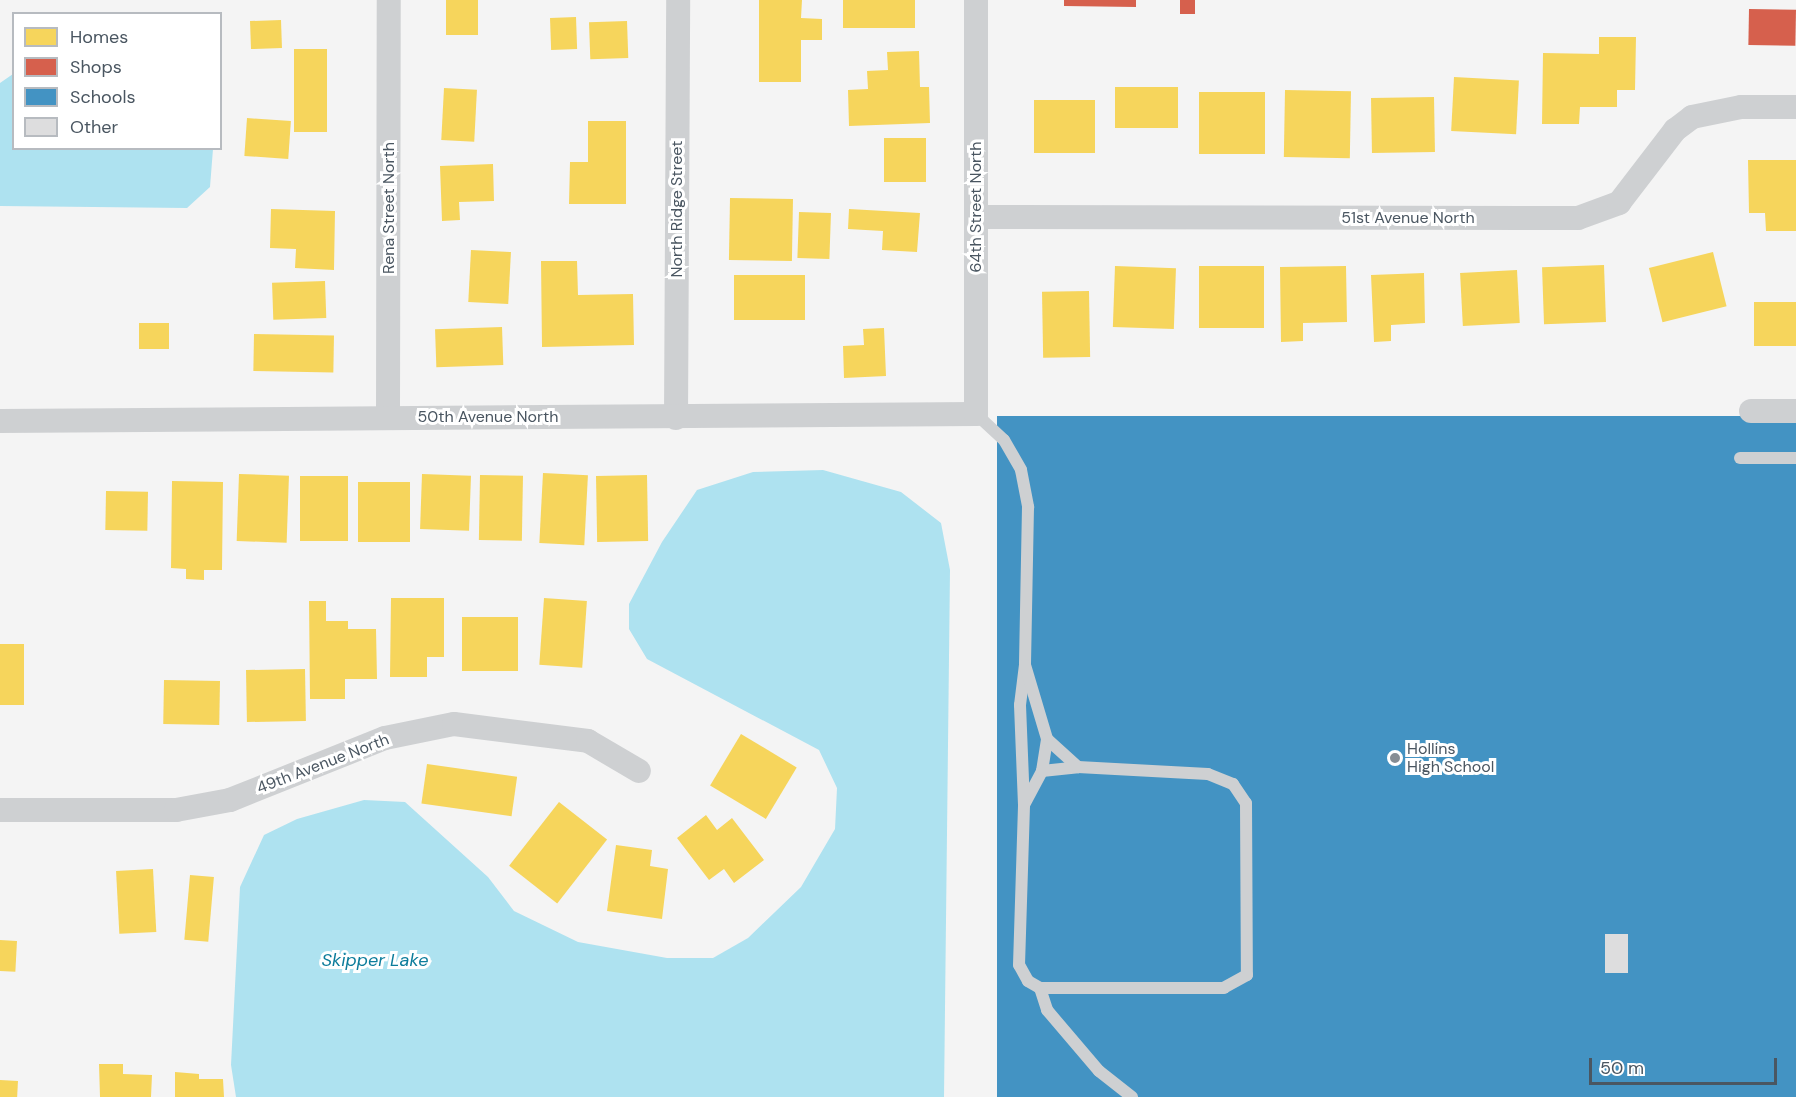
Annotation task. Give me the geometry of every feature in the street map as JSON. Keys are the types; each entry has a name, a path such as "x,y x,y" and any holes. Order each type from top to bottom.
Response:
{"street":[{"name":"Rena Street North","path":"388,417 389,0"},
{"name":"North Ridge Street","path":"676,418 678,0"},
{"name":"64th Street North","path":"975,414 976,0"},
{"name":"51st Avenue North","path":"975,217 1578,218 1619,203 1675,130 1692,117 1741,107 1796,108"},
{"path":"1751,411 1796,411"},
{"name":"50th Avenue North","path":"0,421 388,417 676,418 975,414"},
{"name":"49th Avenue North","path":"0,810 176,810 230,800 385,738 454,724 588,741 639,771"}],"lane":[{"path":"975,414 1004,440 1021,470 1028,507 1025,665 1020,705 1024,805 1019,965 1028,981 1040,988 1224,988 1247,975 1246,803 1233,784 1208,774 1078,767 1042,771"},
{"path":"1740,458 1796,458"},
{"path":"1024,805 1042,771 1047,740 1025,665"},
{"path":"1047,740 1078,767"},
{"path":"1040,988 1047,1010 1099,1071 1132,1097"}],"water":[{"path":"12,75 12,150 213,150 210,187 187,208 0,206 0,83"},
{"name":"Skipper Lake","path":"823,470 901,492 941,523 950,570 944,1097 236,1097 231,1065 240,887 264,835 297,819 364,800 405,802 488,877 514,911 578,942 667,958 713,958 748,938 801,887 835,829 837,788 819,750 647,659 629,629 629,604 662,542 697,490 753,472"}],"building: Homes":[{"path":"446,0 478,0 478,35 446,35"},
{"path":"759,0 802,0 801,18 822,19 822,40 801,40 801,82 759,82"},
{"path":"843,0 915,0 915,28 843,28"},
{"path":"576,17 577,49 551,50 550,18"},
{"path":"281,20 282,48 251,49 250,21"},
{"path":"627,21 628,58 590,59 589,22"},
{"path":"1599,37 1636,37 1635,90 1617,90 1617,107 1580,107 1579,124 1542,124 1543,53 1599,54"},
{"path":"294,49 327,49 327,132 294,132"},
{"path":"919,51 920,87 929,87 930,123 849,126 848,90 868,89 867,71 888,70 887,52"},
{"path":"1454,77 1519,80 1516,134 1451,131"},
{"path":"1115,87 1178,87 1178,128 1115,128"},
{"path":"444,88 477,90 474,142 441,140"},
{"path":"1285,90 1351,91 1350,158 1284,157"},
{"path":"1199,92 1265,92 1265,154 1199,154"},
{"path":"1434,97 1435,152 1372,153 1371,98"},
{"path":"1034,100 1095,100 1095,153 1034,153"},
{"path":"247,118 291,121 288,159 244,156"},
{"path":"588,121 626,121 626,204 569,204 570,162 588,162"},
{"path":"884,138 926,138 926,182 884,182"},
{"path":"1748,160 1796,160 1796,231 1766,231 1765,213 1749,213"},
{"path":"493,164 494,201 459,202 460,220 442,221 440,166"},
{"path":"730,198 793,199 792,261 729,260"},
{"path":"271,209 335,211 334,270 295,268 296,249 270,248"},
{"path":"849,209 920,213 917,252 882,250 883,231 848,229"},
{"path":"799,212 831,213 829,259 797,258"},
{"path":"471,250 511,252 508,304 468,302"},
{"path":"1713,252 1727,306 1663,322 1649,268"},
{"path":"541,261 577,261 578,295 633,294 634,345 542,347"},
{"path":"1604,265 1606,322 1544,324 1542,267"},
{"path":"1115,266 1176,268 1174,329 1113,327"},
{"path":"1199,266 1264,266 1264,328 1199,328"},
{"path":"1346,266 1347,322 1303,323 1303,341 1281,342 1280,267"},
{"path":"1517,270 1520,323 1463,326 1460,273"},
{"path":"1424,273 1425,323 1391,325 1391,341 1374,342 1371,275"},
{"path":"734,275 805,275 805,320 734,320"},
{"path":"325,281 326,318 273,320 272,283"},
{"path":"1089,291 1090,357 1043,358 1042,292"},
{"path":"1754,302 1796,302 1796,346 1754,346"},
{"path":"139,323 169,323 169,349 139,349"},
{"path":"502,327 503,365 436,367 435,329"},
{"path":"884,328 886,376 844,378 843,346 864,345 863,329"},
{"path":"254,334 334,335 333,372 253,371"},
{"path":"543,473 588,475 584,545 539,543"},
{"path":"239,474 289,476 287,543 237,541"},
{"path":"422,474 471,476 469,531 420,529"},
{"path":"480,475 523,476 522,541 479,540"},
{"path":"647,475 648,541 597,542 596,476"},
{"path":"300,476 348,476 348,541 300,541"},
{"path":"172,481 223,482 222,570 204,570 204,580 186,579 186,569 171,568"},
{"path":"358,482 410,482 410,542 358,542"},
{"path":"106,491 148,492 147,531 105,530"},
{"path":"391,598 444,598 444,657 427,657 427,677 390,677"},
{"path":"544,598 587,601 582,668 539,665"},
{"path":"309,601 326,601 326,621 348,621 348,629 376,629 377,679 345,679 345,699 310,699"},
{"path":"462,617 518,617 518,671 462,671"},
{"path":"0,644 24,644 24,705 0,705"},
{"path":"305,669 306,721 247,722 246,670"},
{"path":"164,680 220,681 219,725 163,724"},
{"path":"741,734 797,767 766,819 710,785"},
{"path":"427,764 517,777 512,816 421,804"},
{"path":"559,802 607,840 557,903 509,866"},
{"path":"706,815 717,830 732,818 764,860 734,883 724,869 709,880 677,838"},
{"path":"616,845 652,850 650,866 668,869 662,919 607,911"},
{"path":"153,869 156,932 119,934 116,871"},
{"path":"190,875 214,877 208,942 184,940"},
{"path":"0,940 17,941 15,972 0,971"},
{"path":"99,1064 123,1064 123,1074 152,1075 151,1097 100,1097"},
{"path":"175,1072 199,1074 199,1079 223,1079 224,1097 175,1097"},
{"path":"0,1080 18,1081 17,1097 0,1097"}],"building: Shops":[{"path":"1064,0 1136,0 1136,7 1064,6"},
{"path":"1180,0 1195,0 1195,14 1180,14"},
{"path":"1749,9 1796,10 1795,46 1748,45"}],"building: Schools":[{"name":"Hollins High School","path":"997,416 1796,416 1796,1097 997,1097"}],"building: Other":[{"path":"1605,934 1628,934 1628,973 1605,973"}],"place":[{"name":"Hollins High School","path":"1395,758"}]}
